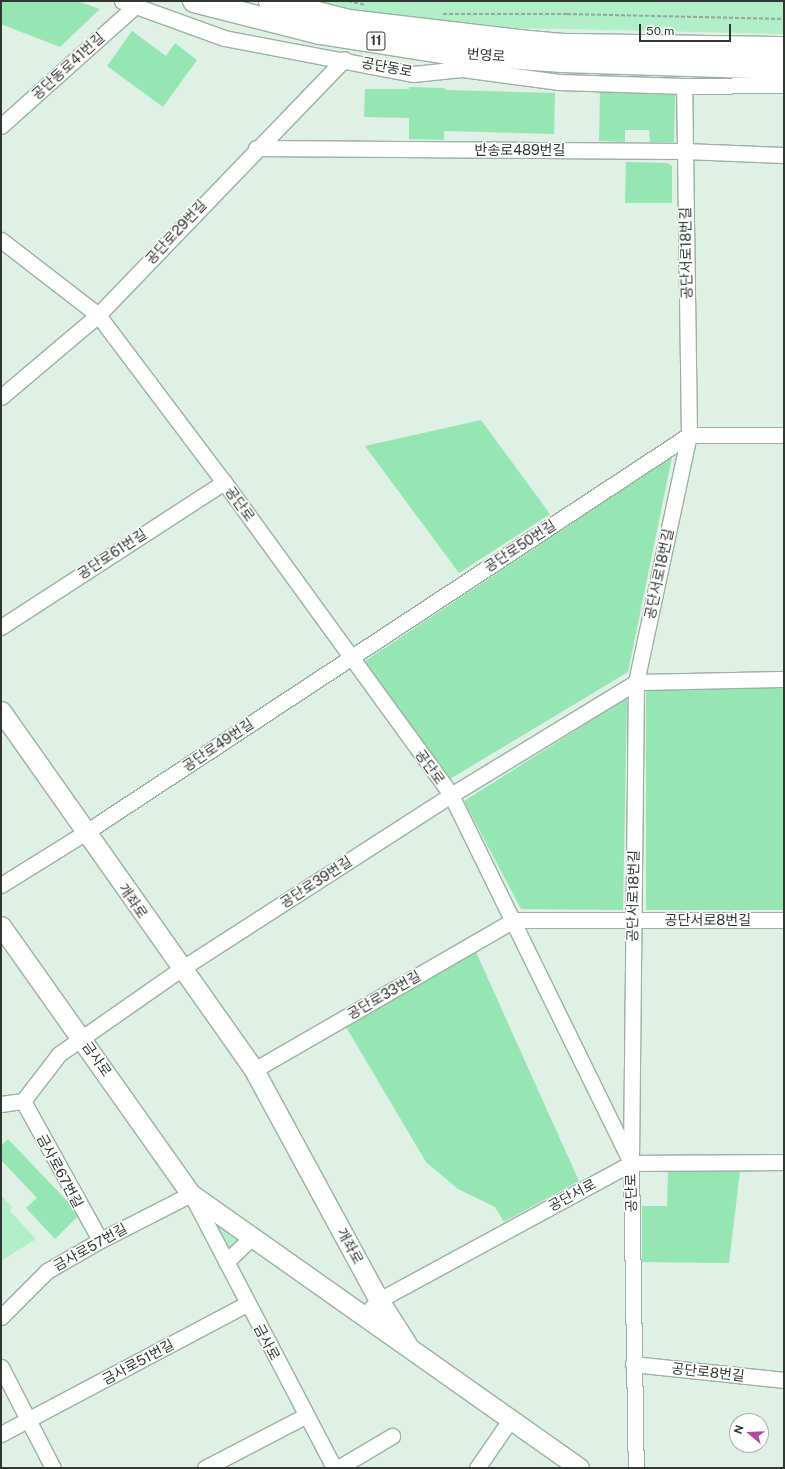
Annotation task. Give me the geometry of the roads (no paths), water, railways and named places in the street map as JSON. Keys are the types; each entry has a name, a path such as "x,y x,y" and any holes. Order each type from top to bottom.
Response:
{"highway":[{"name":"번영로","path":"194,1 320,33 447,52 562,53 784,48"},
{"name":"번영로","path":"270,1 349,21 562,53 784,68"}],"main road":[{"name":"개좌로","path":"1,711 254,1070 379,1300 413,1352 579,1468"},
{"name":"금사로","path":"1,926 191,1194 413,1352"}],"street":[{"name":"공단동로","path":"129,3 224,38 344,59 413,74 462,69 559,82 684,86"},
{"name":"공단동로41번길","path":"1,126 129,3"},
{"name":"공단로29번길","path":"1,397 98,315 256,148 344,59"},
{"path":"684,86 784,85"},
{"name":"공단서로18번길","path":"631,1163 632,920 636,682 689,435 684,86"},
{"name":"반송로489번길","path":"256,148 684,151 784,155"},
{"name":"공단로","path":"1,240 98,315 224,482 451,795 514,920 631,1163 633,1364 636,1468"},
{"path":"689,435 784,435"},
{"name":"공단로50번길","path":"350,657 689,435"},
{"name":"공단로61번길","path":"1,626 224,482"},
{"name":"공단로49번길","path":"86,832 350,657"},
{"path":"636,682 784,680"},
{"name":"공단로","path":"451,795 636,682"},
{"name":"공단로39번길","path":"181,968 451,795"},
{"path":"1,885 86,832"},
{"path":"514,920 632,920"},
{"name":"공단로33번길","path":"254,1070 514,920"},
{"name":"공단서로8번길","path":"632,920 784,920"},
{"path":"1,1104 22,1101 59,1054 81,1037 181,968"},
{"name":"금사로67번길","path":"22,1101 100,1240"},
{"name":"공단서로","path":"363,1317 379,1300 631,1163 784,1162"},
{"name":"금사로57번길","path":"1,1317 47,1271 100,1240 191,1194"},
{"name":"금사로","path":"191,1194 247,1304 334,1468"},
{"path":"226,1262 252,1237"},
{"name":"금사로51번길","path":"1,1434 247,1304"},
{"name":"공단로8번길","path":"633,1364 784,1380"},
{"path":"1,1367 54,1468"},
{"path":"205,1468 306,1416"},
{"path":"477,1468 510,1420"},
{"path":"338,1468 392,1436"}]}
